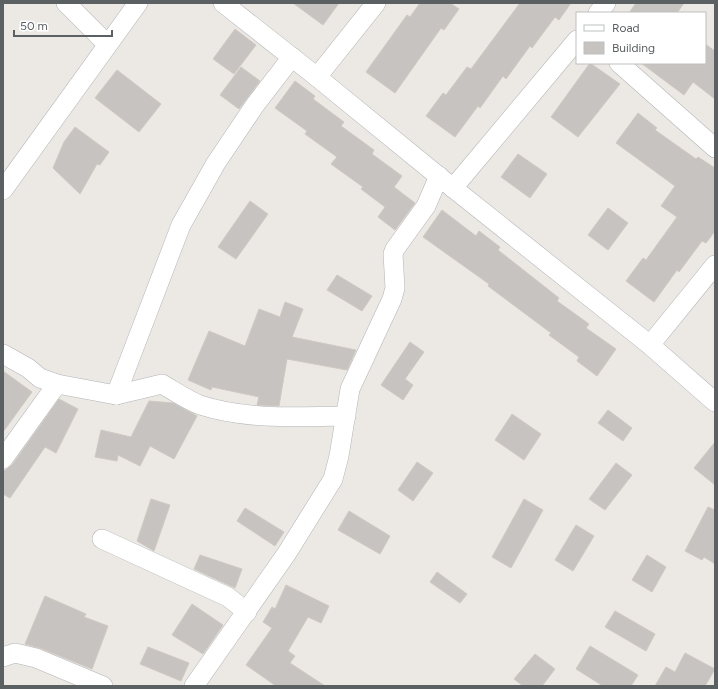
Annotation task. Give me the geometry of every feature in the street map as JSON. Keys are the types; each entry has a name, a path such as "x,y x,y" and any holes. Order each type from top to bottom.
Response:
{"street":[{"path":"66,3 107,44"},
{"path":"3,190 138,3"},
{"path":"223,3 318,77 446,182 650,345 715,402"},
{"path":"318,77 376,3"},
{"path":"599,12 606,3"},
{"path":"194,686 287,553 333,479 339,456 350,389 392,300 395,288 393,254 395,249 426,206 446,182 576,41"},
{"path":"116,395 180,225 216,163 256,105 292,57"},
{"path":"620,64 715,148"},
{"path":"650,345 715,265"},
{"path":"3,354 28,368 40,378 57,384 116,395 162,384 199,404 248,415 295,418 346,416"},
{"path":"3,459 57,384"},
{"path":"102,539 228,597 247,612"},
{"path":"3,657 15,653 29,656 103,686"}],"building":[{"path":"293,3 339,3 323,25"},
{"path":"420,3 450,3 459,9 444,30 441,28 395,93 366,72 407,15 410,17"},
{"path":"520,3 571,3 559,20 555,17 532,48 530,46 506,79 503,76 480,108 478,106 455,137 426,116 443,93 446,95 467,67 471,69"},
{"path":"636,3 684,3 678,12 630,12"},
{"path":"235,29 256,45 234,74 213,59"},
{"path":"706,45 715,51 715,99 693,82 684,95 642,64 706,64"},
{"path":"589,64 620,84 578,137 551,117"},
{"path":"241,67 260,81 239,109 220,95"},
{"path":"117,70 161,104 139,132 95,98"},
{"path":"295,81 315,96 313,99 344,122 341,126 374,150 372,154 402,176 394,187 415,203 395,230 378,217 385,207 361,189 363,187 331,164 337,157 305,134 307,131 275,108"},
{"path":"638,113 657,128 655,130 696,159 698,157 715,168 715,231 706,243 702,241 679,272 677,270 654,302 626,281 643,258 646,260 677,217 661,206 675,186 616,143"},
{"path":"75,127 109,152 100,165 97,164 80,194 53,168 64,142"},
{"path":"518,154 547,174 530,198 501,177"},
{"path":"250,201 268,214 236,259 218,247"},
{"path":"608,208 628,223 608,250 588,235"},
{"path":"442,210 476,236 479,231 500,247 498,250 559,298 557,301 589,324 586,328 616,349 597,376 577,361 579,357 549,335 551,333 488,286 489,284 423,237"},
{"path":"337,275 372,296 362,311 327,290"},
{"path":"285,302 303,309 292,337 356,350 347,370 287,359 279,406 257,405 259,397 212,387 211,390 188,380 209,331 245,346 259,309 280,317"},
{"path":"410,342 424,352 405,379 413,385 403,400 381,385"},
{"path":"3,371 32,392 3,432"},
{"path":"59,399 78,409 56,453 45,447 10,498 3,494 3,472 12,465"},
{"path":"149,401 173,403 197,416 174,459 150,446 140,466 118,455 117,461 95,457 101,430 131,437"},
{"path":"608,410 632,428 623,441 598,423"},
{"path":"512,414 541,434 524,460 495,440"},
{"path":"715,442 715,485 694,468"},
{"path":"417,462 433,473 413,501 398,490"},
{"path":"616,463 632,475 605,510 589,499"},
{"path":"151,499 170,505 154,551 137,541"},
{"path":"524,499 543,510 511,568 492,557"},
{"path":"708,507 715,510 715,564 704,557 702,560 685,551"},
{"path":"245,508 284,532 275,546 237,521"},
{"path":"349,511 390,536 380,554 338,530"},
{"path":"576,525 594,536 573,571 555,560"},
{"path":"200,555 242,569 235,588 194,569"},
{"path":"647,555 666,567 652,592 632,580"},
{"path":"437,572 467,594 460,603 430,582"},
{"path":"286,585 329,606 321,623 308,617 288,651 295,656 290,663 325,686 276,686 246,665 272,628 263,622 272,607 275,609"},
{"path":"45,596 86,614 84,617 108,626 92,669 40,648 25,644"},
{"path":"192,604 223,625 203,654 172,635"},
{"path":"615,611 655,634 646,651 605,627"},
{"path":"590,646 638,675 631,686 603,686 576,669"},
{"path":"148,647 189,663 181,681 140,664"},
{"path":"685,653 715,669 705,686 655,686 666,667 675,672"},
{"path":"535,654 555,669 542,686 523,686 514,679"}]}
